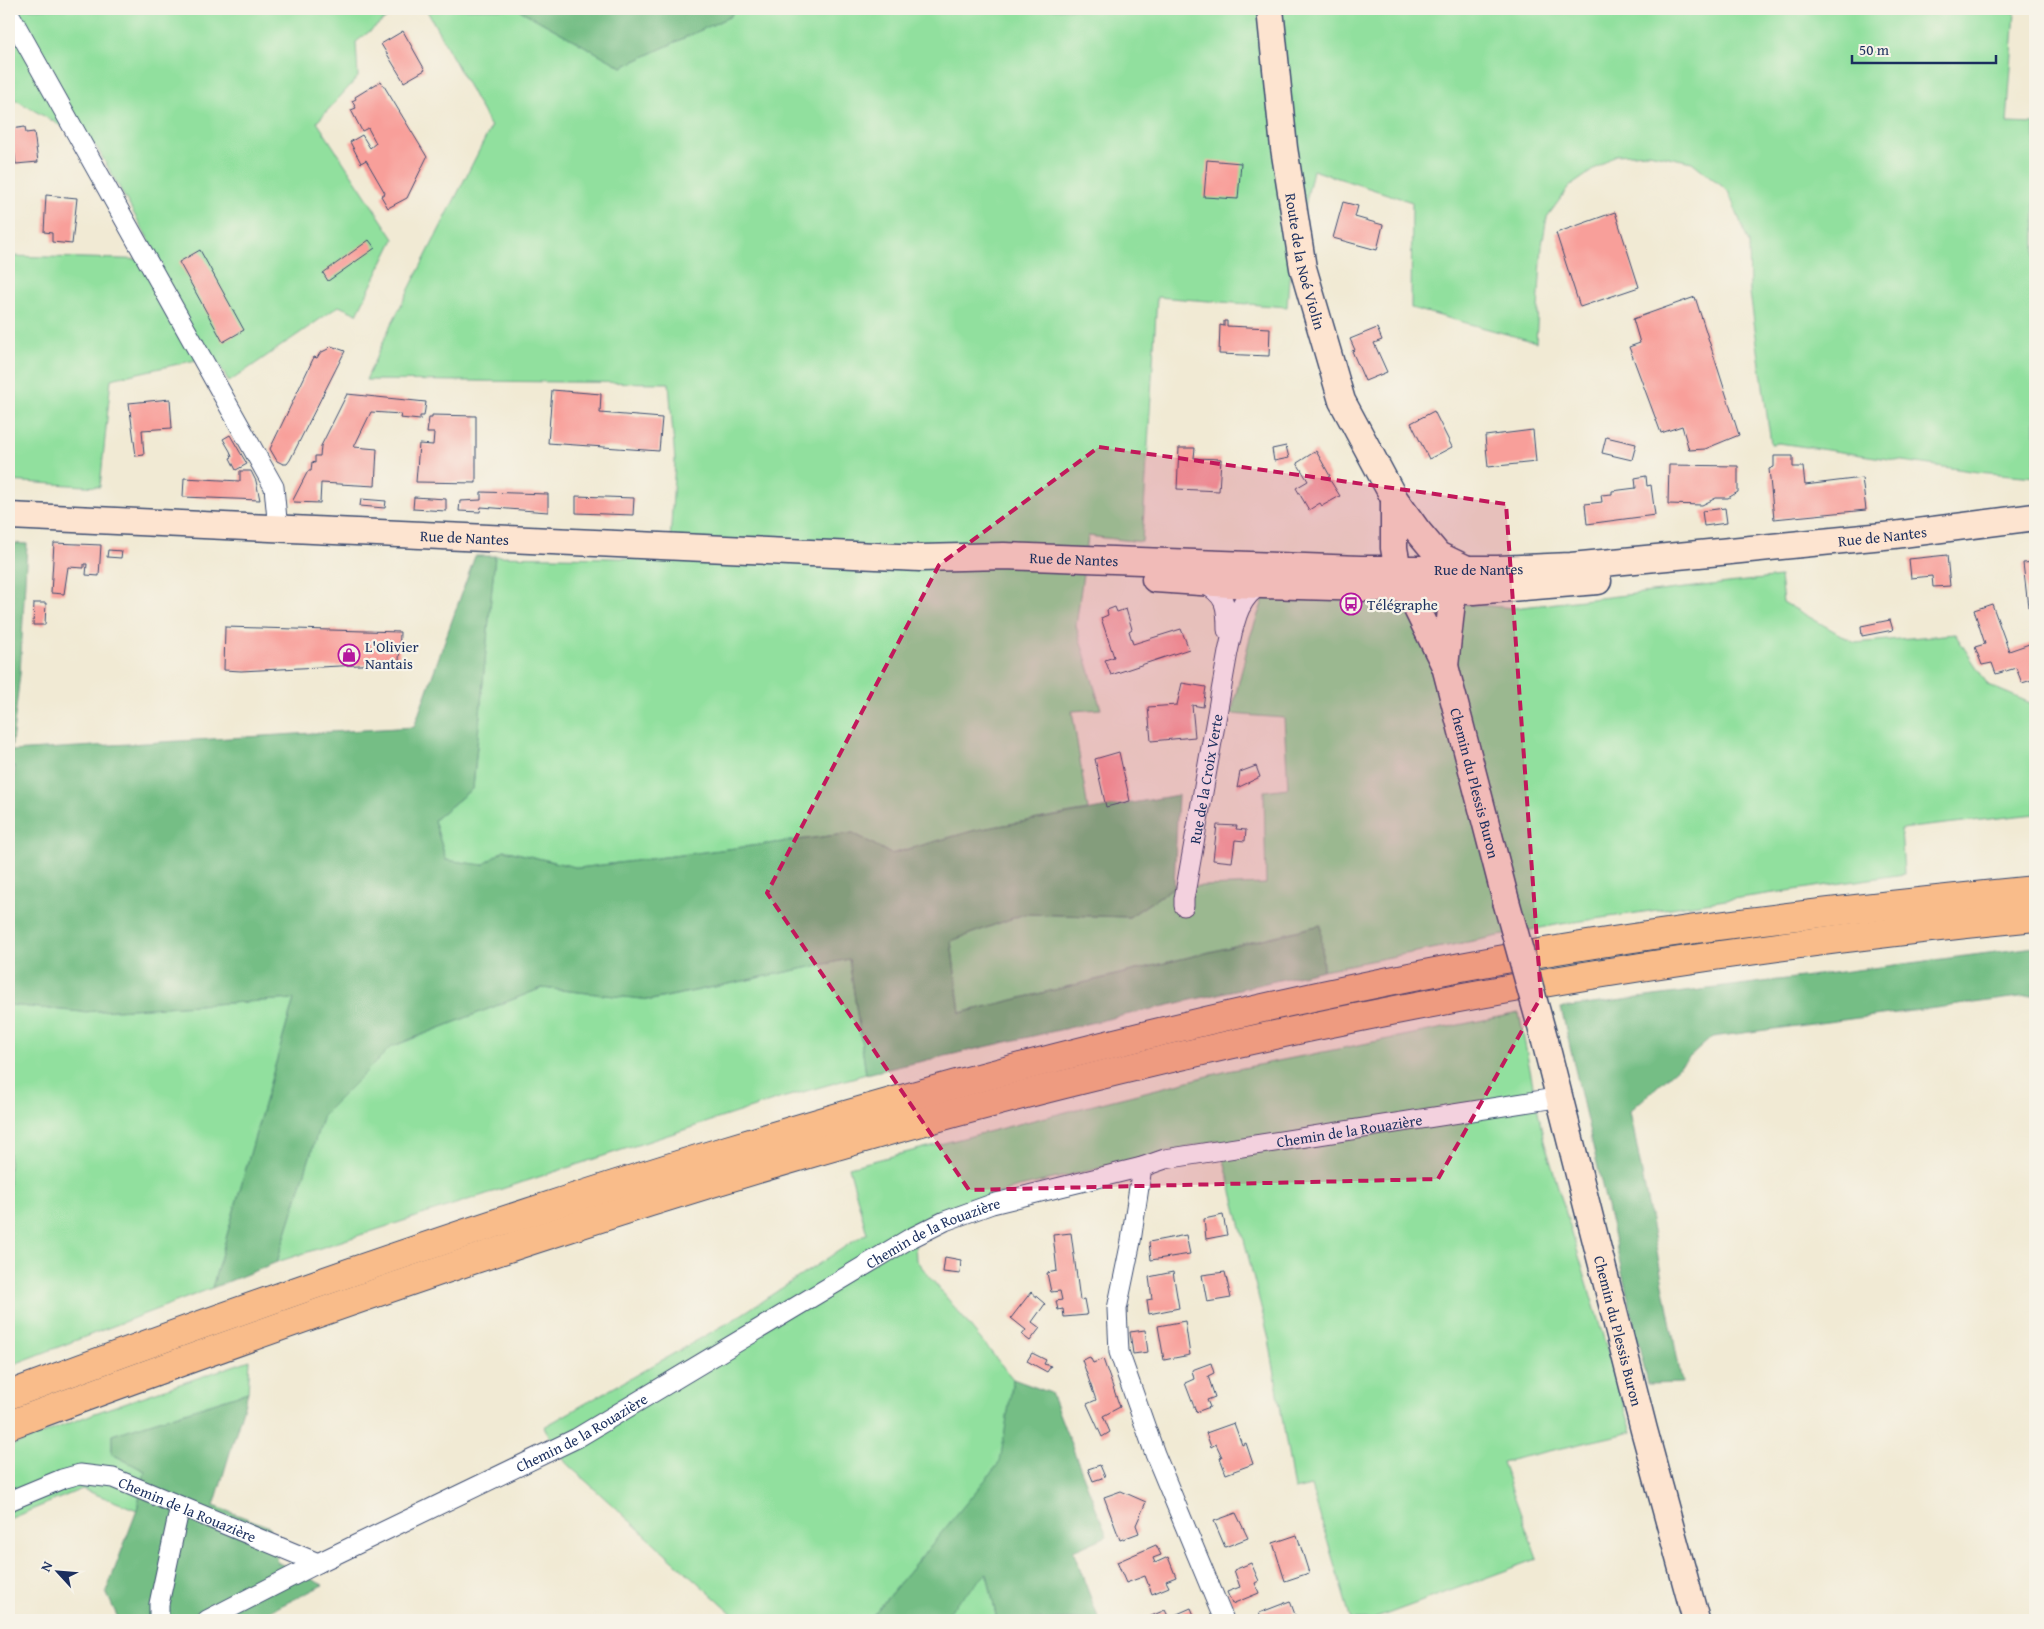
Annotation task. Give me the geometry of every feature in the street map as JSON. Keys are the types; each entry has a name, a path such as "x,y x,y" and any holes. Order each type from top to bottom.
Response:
{"highway":[{"path":"9,1396 287,1295 634,1178 920,1094 1100,1047 1323,996 1458,968 1569,948 1866,907 2035,890"},
{"path":"9,1425 250,1337 562,1230 841,1144 1066,1083 1207,1049 1340,1020 1632,968 1811,942 2035,918"}],"main road":[{"name":"Route de la Noé Violin","path":"1270,9 1284,148 1303,268 1342,401 1394,498 1405,530 1434,580"},
{"name":"Rue de Nantes","path":"9,516 278,530 920,558 1003,569 1354,575"},
{"name":"Rue de Nantes","path":"1434,580 1894,535 2035,517"},
{"name":"Route de la Noé Violin","path":"1405,530 1434,580"},
{"path":"1354,575 1405,530"},
{"path":"1434,580 1354,575 1242,574 1244,590 1343,579 1434,580 1606,580 1805,553 1894,535"},
{"name":"Rue de Nantes","path":"1204,573 1244,590 1354,575"},
{"path":"1354,575 1398,602 1438,634"},
{"path":"1434,580 1438,634"},
{"name":"Chemin du Plessis Buron","path":"1434,580 1452,608 1438,634 1445,666 1559,1096 1644,1430 1696,1620"}],"street":[{"path":"9,13 274,487 278,530"},
{"name":"Rue de la Croix Verte","path":"1184,906 1228,652 1244,590"},
{"name":"Chemin de la Rouazière","path":"9,1501 62,1479 80,1474 113,1478 318,1563 577,1438 900,1244 944,1221 992,1204 1142,1167 1165,1159 1559,1096"},
{"path":"1142,1167 1118,1309 1119,1352 1155,1454 1224,1620"},
{"path":"159,1620 159,1604 180,1506"},
{"path":"207,1620 318,1563"}],"highlighted area":[{"path":"1099,447 1506,504 1541,997 1438,1179 969,1190 767,893 939,565"}],"green space":[{"path":"9,9 398,9 356,42 358,77 317,122 394,239 357,314 339,306 229,382 214,356 111,379 100,487 9,481 9,256 160,260 96,146 9,96"},
{"path":"426,9 518,9 622,67 731,16 734,9 1874,9 2015,12 2007,123 2035,124 2035,477 1978,472 1779,443 1771,444 1750,293 1749,243 1728,191 1692,162 1649,153 1615,155 1569,187 1547,217 1542,245 1536,342 1411,308 1412,202 1313,170 1289,279 1287,307 1157,297 1142,542 1088,536 1076,626 1101,709 1072,711 1088,810 976,830 891,854 853,833 579,868 504,850 483,866 446,860 434,820 473,788 495,556 669,559 675,461 669,383 366,380 389,329 491,127"},
{"path":"518,9 734,9 731,16 622,67"},
{"path":"9,543 27,544 20,674 11,751 414,727 475,556 495,556 473,788 434,820 446,860 483,865 504,850 579,868 853,833 891,854 976,830 1178,795 1174,887 1129,917 1024,914 951,941 960,1013 1321,925 1323,970 866,1074 849,959 651,1000 542,988 391,1047 323,1115 277,1262 212,1288 294,999 82,1012 9,1005 9,826 15,767 9,768"},
{"path":"1780,577 1783,602 1855,643 1955,634 1988,685 2035,705 2035,814 1901,829 1904,874 1561,924 1323,970 1320,925 960,1013 951,941 1024,914 1129,917 1174,887 1266,884 1264,791 1288,788 1284,718 1231,714 1250,637 1264,598 1367,596 1514,608"},
{"path":"2035,947 2035,995 1712,1037 1630,1111 1682,1383 1648,1384 1561,1008"},
{"path":"849,959 866,1074 782,1098 277,1262 323,1115 391,1047 542,988 652,1000"},
{"path":"294,999 212,1288 9,1366 9,1005 82,1012"},
{"path":"1519,1013 1543,1137 1632,1432 1502,1462 1537,1559 1371,1620 1351,1620 1311,1486 1294,1490 1269,1339 1219,1140 1015,1188 914,1224 916,1260 1013,1379 1001,1462 869,1620 739,1620 566,1463 544,1427 733,1320 867,1234 849,1167 1228,1071"},
{"path":"250,1360 248,1392 112,1435 112,1454 145,1471 137,1510 82,1489 9,1519 9,1447 95,1413"},
{"path":"1013,1379 1051,1393 1107,1536 1073,1551 1099,1620 997,1620 987,1573 940,1620 869,1620 1000,1462"},
{"path":"248,1392 214,1506 270,1527 277,1562 323,1585 252,1620 119,1620 106,1592 137,1510 145,1471 112,1454 112,1435"},
{"path":"987,1573 997,1620 940,1620"}],"building":[{"path":"403,31 425,70 404,82 381,44"},
{"path":"381,81 427,157 407,198 388,208 381,196 385,193 366,160 361,163 350,142 362,135 370,148 376,143 368,128 362,131 351,110 356,108 352,101 356,99 355,97"},
{"path":"25,127 26,133 34,132 38,162 16,164 11,129"},
{"path":"1207,160 1241,163 1238,199 1204,197"},
{"path":"46,195 77,198 72,244 52,242 52,233 44,232"},
{"path":"1343,202 1358,206 1355,217 1383,225 1377,250 1333,238"},
{"path":"1615,212 1639,287 1580,307 1556,233"},
{"path":"369,240 375,248 328,281 323,273"},
{"path":"200,250 244,330 223,342 179,262"},
{"path":"1695,297 1739,435 1705,449 1689,450 1682,426 1661,433 1629,347 1640,343 1633,319"},
{"path":"1224,321 1227,321 1227,326 1270,328 1269,356 1219,354 1220,325 1224,326"},
{"path":"1377,328 1382,340 1374,343 1387,372 1365,381 1352,351 1355,350 1350,339"},
{"path":"331,346 345,351 290,460 287,464 283,464 277,461 270,449 314,357 317,358 320,353"},
{"path":"552,390 601,394 600,413 662,418 659,451 548,443"},
{"path":"347,394 426,402 424,416 420,416 420,420 400,418 401,414 371,412 354,447 377,449 375,486 321,483 320,503 294,502 293,500 308,471 311,471 312,462 315,463 315,456 320,456 321,446"},
{"path":"170,399 172,428 142,430 144,455 136,456 129,403"},
{"path":"1434,411 1452,447 1429,459 1411,423"},
{"path":"432,415 476,416 476,483 416,482 419,444 433,445 434,433 427,433 429,418 432,418"},
{"path":"1533,430 1536,462 1488,467 1485,436"},
{"path":"230,435 247,464 236,470 230,458 232,457 230,451 223,439"},
{"path":"1606,437 1636,444 1632,460 1602,453"},
{"path":"1286,446 1289,458 1274,461 1272,449"},
{"path":"1179,448 1195,448 1194,458 1221,459 1219,491 1177,489"},
{"path":"1316,451 1330,476 1328,477 1340,496 1322,506 1320,503 1309,510 1296,488 1308,481 1297,463"},
{"path":"1774,456 1793,456 1793,467 1803,467 1805,485 1862,478 1866,510 1774,519 1769,469 1774,467"},
{"path":"1669,465 1738,466 1738,492 1728,498 1716,498 1702,505 1668,504"},
{"path":"240,471 251,471 256,481 260,500 183,497 184,478 240,481"},
{"path":"1646,476 1647,486 1651,485 1655,515 1587,524 1585,504 1602,502 1601,495 1612,494 1612,491 1636,488 1635,478"},
{"path":"481,492 548,494 548,512 481,507 480,512 459,511 460,501 481,500"},
{"path":"576,496 634,498 633,515 576,513"},
{"path":"414,497 446,499 446,511 413,509"},
{"path":"361,499 386,501 385,508 360,506"},
{"path":"1725,508 1727,523 1704,526 1702,511"},
{"path":"54,543 101,545 99,576 86,575 87,564 84,564 84,568 68,567 64,594 51,593"},
{"path":"108,550 122,551 121,558 107,557"},
{"path":"1947,555 1950,586 1933,587 1932,576 1911,578 1909,559"},
{"path":"2035,562 2035,607 2028,607 2023,563"},
{"path":"34,603 46,603 45,625 33,625"},
{"path":"1992,604 2009,651 2035,642 2035,679 2022,683 2016,668 1996,674 1992,663 1982,665 1975,647 1985,644 1974,610"},
{"path":"1115,607 1117,612 1126,609 1132,629 1129,631 1133,644 1181,629 1189,649 1111,675 1105,660 1114,657 1101,618 1108,615 1107,610"},
{"path":"1890,620 1893,630 1862,636 1861,626"},
{"path":"225,627 400,632 399,663 241,671 224,670"},
{"path":"1182,683 1206,687 1203,707 1192,705 1195,737 1151,741 1148,707 1177,705"},
{"path":"1119,752 1130,801 1106,807 1095,759"},
{"path":"1256,766 1260,777 1237,788 1240,772"},
{"path":"1217,825 1237,826 1236,829 1246,830 1245,841 1235,840 1232,862 1213,860"},
{"path":"1223,1215 1227,1235 1206,1239 1204,1219"},
{"path":"1071,1233 1080,1300 1084,1299 1087,1315 1064,1317 1063,1309 1058,1310 1056,1301 1062,1300 1060,1291 1051,1292 1047,1273 1057,1271 1053,1235"},
{"path":"1186,1235 1190,1254 1151,1260 1149,1242"},
{"path":"945,1257 961,1260 960,1274 943,1272"},
{"path":"1173,1272 1179,1308 1149,1314 1147,1300 1152,1299 1149,1277"},
{"path":"1225,1272 1231,1298 1207,1302 1202,1275"},
{"path":"1031,1292 1045,1304 1032,1322 1040,1328 1030,1341 1022,1335 1026,1330 1011,1318"},
{"path":"1185,1321 1190,1355 1164,1360 1158,1326"},
{"path":"1145,1330 1148,1352 1133,1354 1130,1332"},
{"path":"1032,1353 1046,1360 1044,1364 1051,1366 1047,1372 1027,1361"},
{"path":"1090,1357 1093,1363 1103,1359 1120,1407 1103,1416 1110,1432 1102,1437 1087,1404 1096,1400 1082,1360"},
{"path":"1211,1363 1214,1373 1208,1376 1215,1397 1207,1400 1210,1407 1196,1412 1185,1383 1194,1379 1192,1370"},
{"path":"1234,1423 1242,1445 1246,1443 1253,1464 1226,1474 1220,1458 1222,1457 1216,1444 1211,1447 1206,1433"},
{"path":"1100,1465 1105,1477 1093,1481 1088,1469"},
{"path":"1121,1491 1146,1502 1136,1525 1139,1533 1120,1540 1104,1497"},
{"path":"1236,1513 1248,1538 1225,1547 1214,1521"},
{"path":"1297,1535 1309,1573 1285,1581 1273,1543"},
{"path":"1156,1545 1161,1555 1153,1558 1155,1563 1168,1557 1176,1577 1166,1581 1169,1587 1152,1594 1145,1576 1126,1583 1117,1562"},
{"path":"1251,1563 1259,1581 1255,1583 1259,1593 1232,1604 1227,1592 1240,1587 1234,1570"},
{"path":"1290,1601 1297,1620 1262,1620 1259,1613"},
{"path":"1191,1608 1196,1620 1177,1620 1175,1615"},
{"path":"1165,1610 1170,1620 1151,1620 1149,1617"}],"place":[{"name":"Télégraphe","path":"1351,604"},
{"name":"L'Olivier Nantais","path":"349,655"}]}
